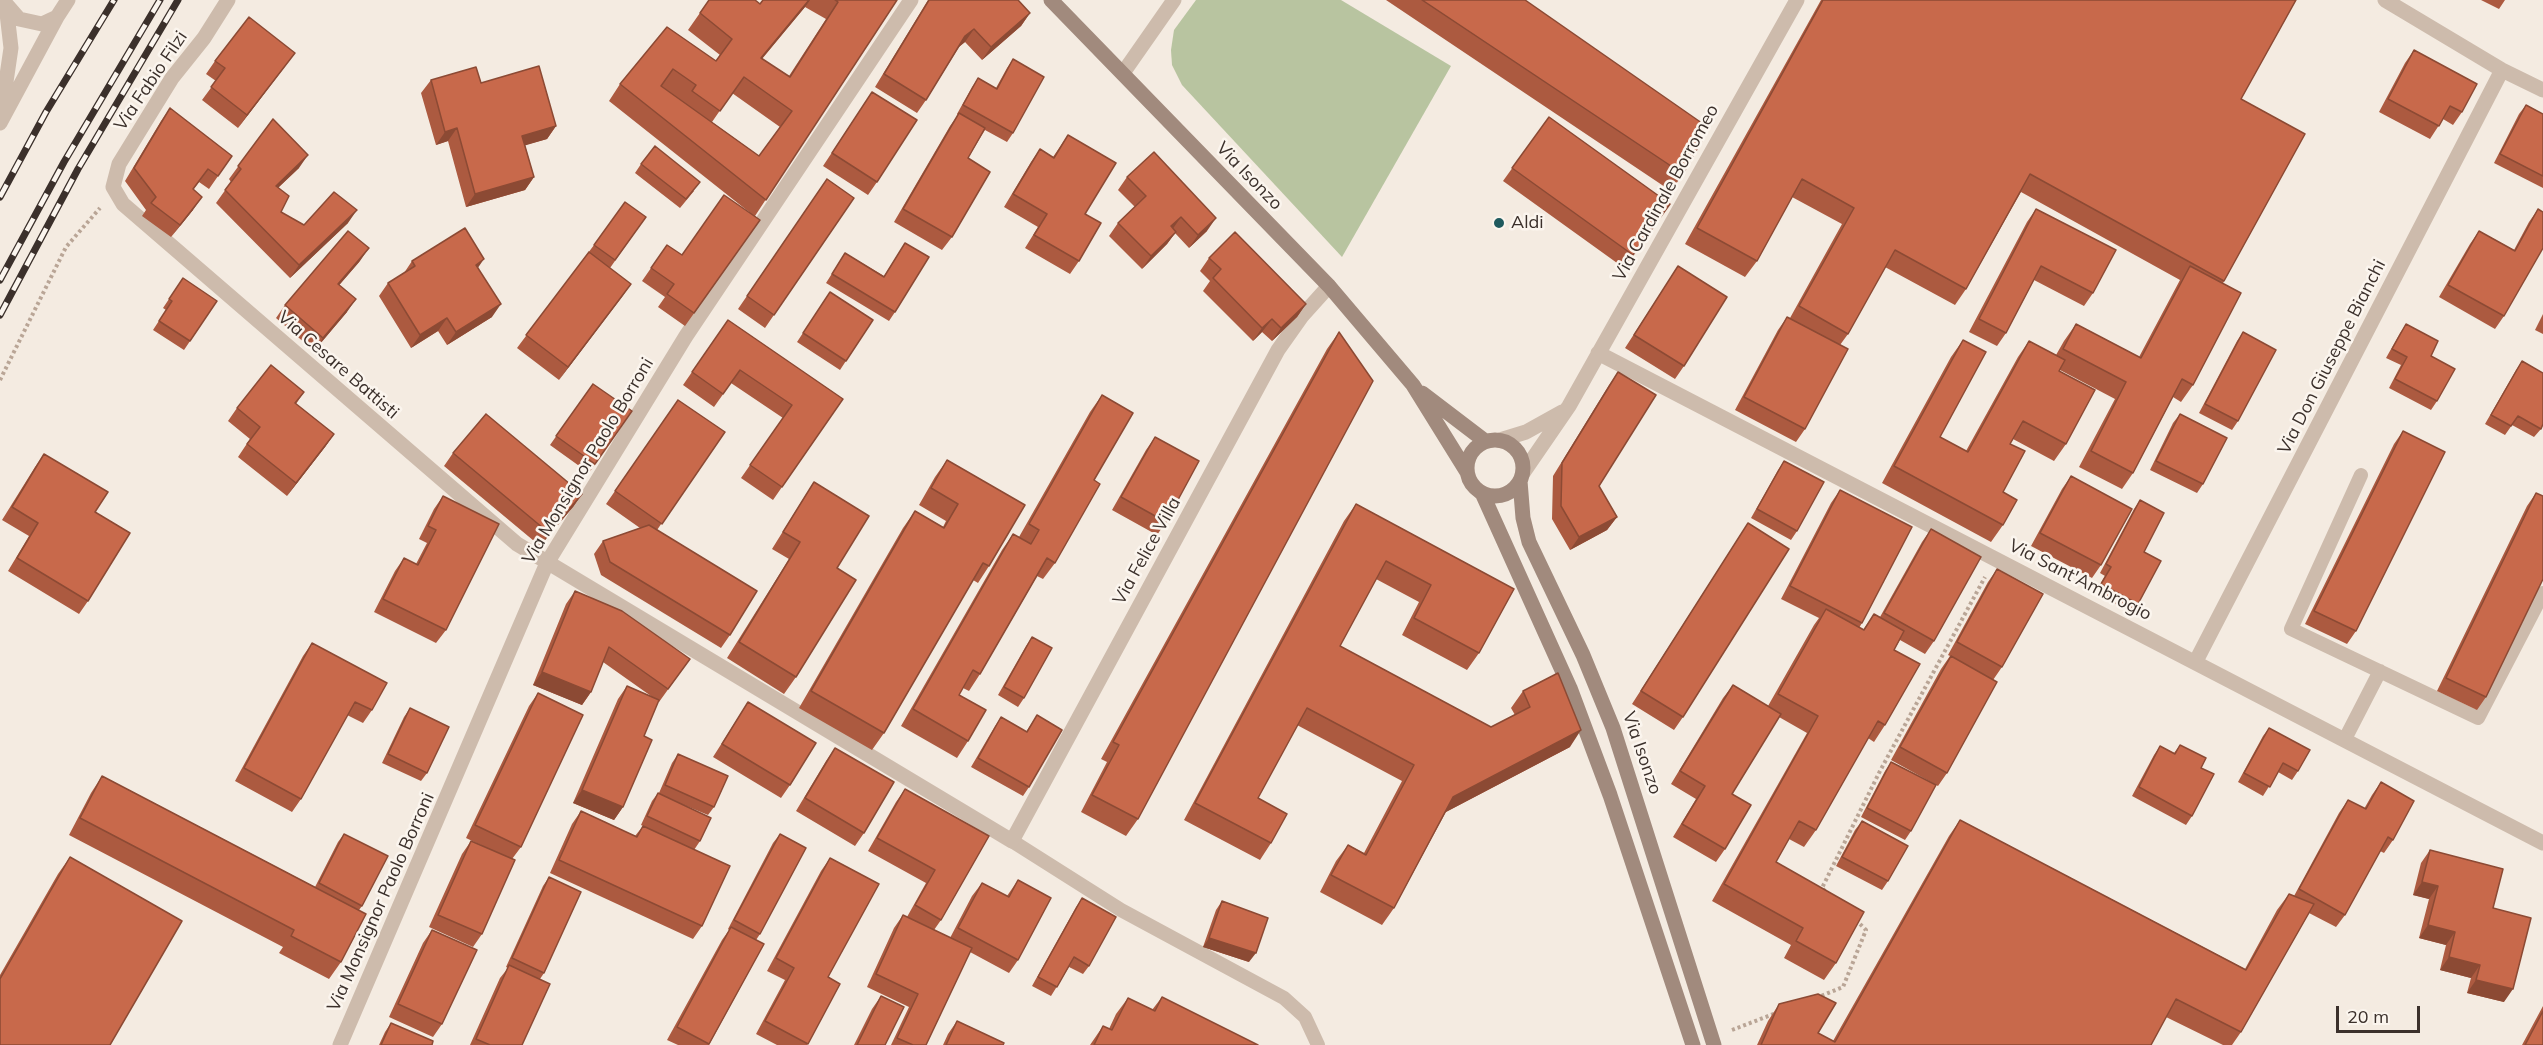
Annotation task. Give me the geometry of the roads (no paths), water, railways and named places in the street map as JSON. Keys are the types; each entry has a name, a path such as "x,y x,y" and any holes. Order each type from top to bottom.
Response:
{"street":[{"path":"0,122 68,0"},
{"name":"Via Fabio Filzi","path":"114,190 116,169 136,135 181,64 204,38 228,0"},
{"name":"Via Monsignor Paolo Borroni","path":"340,1045 547,563 686,336 911,0"},
{"name":"Via Isonzo","path":"1052,0 1329,286 1413,385 1467,472"},
{"path":"1123,73 1174,0"},
{"name":"Via Cardinale Borromeo","path":"1522,477 1569,406 1797,0"},
{"path":"2385,0 2502,70 2543,90"},
{"path":"6,3 19,19 30,23 42,24 57,17"},
{"path":"0,122 11,48 6,3"},
{"name":"Via Don Giuseppe Bianchi","path":"2196,661 2502,70"},
{"name":"Via Cesare Battisti","path":"114,190 131,212 509,538 1012,842"},
{"name":"Via Felice Villa","path":"1012,842 1278,351 1302,316 1329,286"},
{"name":"Via Sant'Ambrogio","path":"1598,353 2196,661 2543,843"},
{"name":"Via Isonzo","path":"1413,385 1493,440"},
{"name":"Via Cardinale Borromeo","path":"1493,440 1546,422 1569,406"},
{"path":"1482,493 1500,496 1515,488 1522,477 1521,456 1516,448 1493,440 1471,453 1467,472 1469,481 1482,493 1577,705 1610,795 1693,1045"},
{"name":"Via Isonzo","path":"1522,477 1523,518 1529,543 1583,655 1613,728 1713,1042"}],"lane":[{"path":"2361,475 2291,628 2478,718 2543,592"},
{"path":"2344,739 2380,671"},
{"path":"1012,842 1121,910 1284,998 1305,1017 1318,1045"}],"railway":[{"path":"0,197 46,112 114,0"},
{"path":"0,280 64,162 160,0"},
{"path":"0,315 78,169 178,0"}],"place":[{"name":"Aldi","path":"1499,223"}]}
